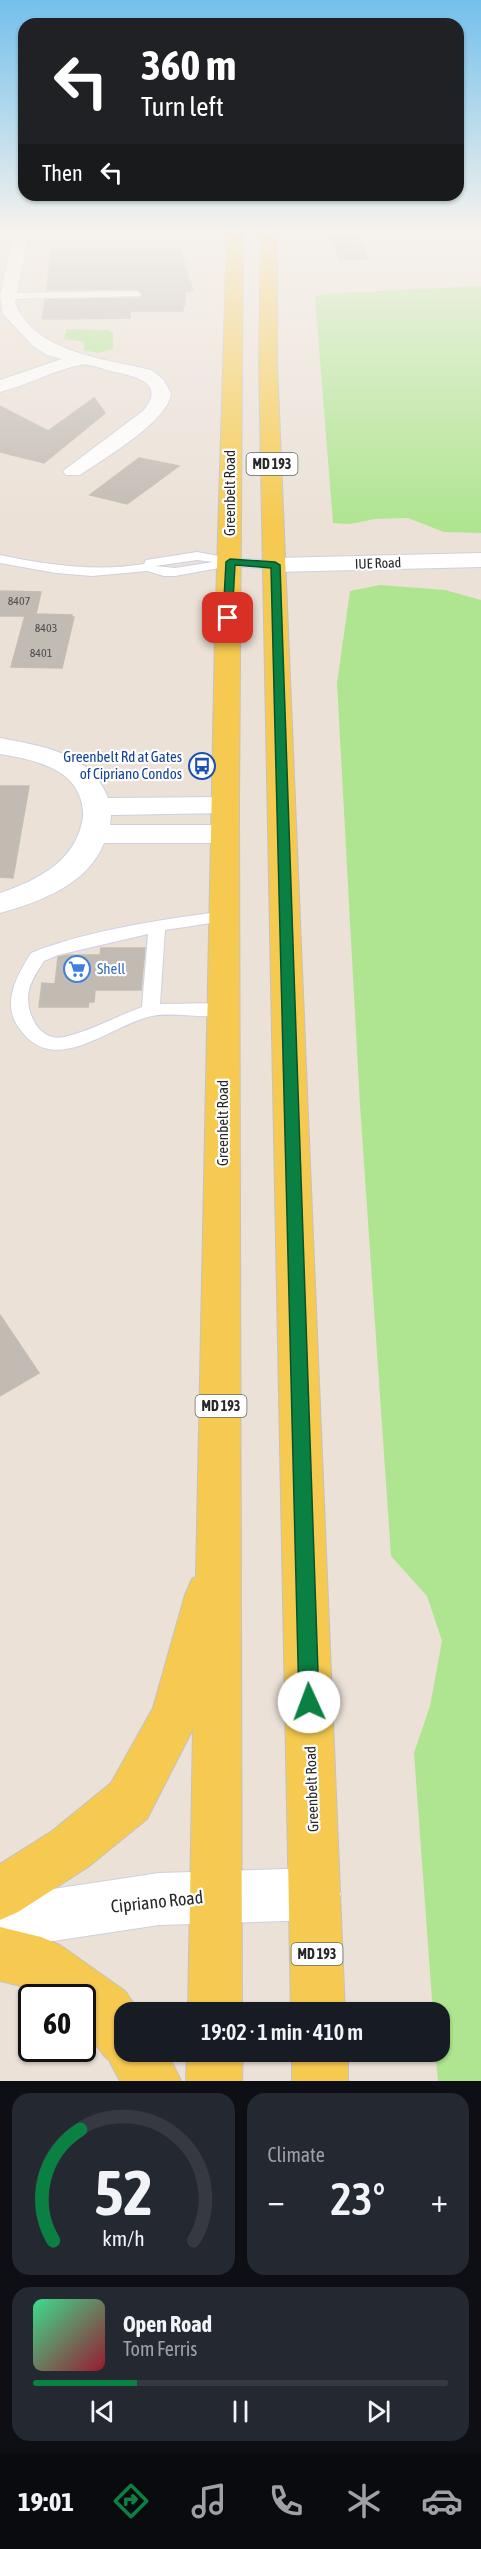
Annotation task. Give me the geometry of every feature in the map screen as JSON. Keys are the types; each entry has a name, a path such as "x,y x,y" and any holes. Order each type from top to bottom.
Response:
{"main road":[{"name":"Greenbelt Road","path":"215,2002 218,1896 225,805 233,330"},
{"name":"Greenbelt Road","path":"268,330 318,2002"},
{"path":"0,1894 70,1849 129,1801 174,1717 220,1553"},
{"path":"0,1954 42,1964 106,2010 114,2022"},
{"path":"141,2062 153,2081"},
{"path":"214,2081 215,2062"},
{"path":"320,2062 320,2081"}],"street":[{"path":"28,330 39,342 53,351 145,374 157,381 162,388 162,397 150,415 73,471"},
{"path":"0,386 79,358"},
{"name":"IUE Road","path":"275,565 481,560"},
{"path":"0,746 37,753 73,769 84,779 93,793 96,821 87,851 74,866 43,888 0,903"},
{"path":"96,821 225,805"},
{"path":"96,821 225,834"},
{"name":"Cipriano Road","path":"0,1923 159,1899 315,1894"}],"lane":[{"path":"0,560 89,574 124,572 149,567 150,563 155,561 184,556 275,565"},
{"path":"224,1009 151,1010 64,1044 44,1042 32,1033 22,1018 20,990 37,957 80,942 157,926 225,916"},
{"path":"151,1010 157,926"}],"green space":[{"path":"67,330 108,330 113,333 113,349 98,353 84,350 84,342 64,339"},
{"path":"318,330 481,330 481,533 444,532 408,518 375,519 350,524 333,523"},
{"path":"380,585 445,590 481,600 481,2081 438,2081 436,2062 450,2062 450,2002 432,2002 414,1753 430,1706 442,1641 427,1596 391,1556 360,1105 337,683 350,591"}],"building":[{"path":"94,398 105,413 44,463 0,452 0,406 48,431"},
{"path":"139,458 179,466 127,504 90,495"},
{"path":"0,591 41,592 36,614 72,615 71,617 74,617 62,668 11,667 25,616 0,616"},
{"path":"0,786 29,786 13,878 0,877"},
{"path":"101,948 145,948 141,990 95,990 94,1002 89,1002 88,1007 39,1007 42,983 55,984 58,957 100,955"},
{"path":"0,1315 39,1373 0,1396"}],"place":[{"name":"Greenbelt Rd at Gates of Cipriano Condos","path":"202,766"},
{"name":"Shell","path":"77,969"}],"route":[{"path":"228,618 230,562 275,565 309,1702"}]}
